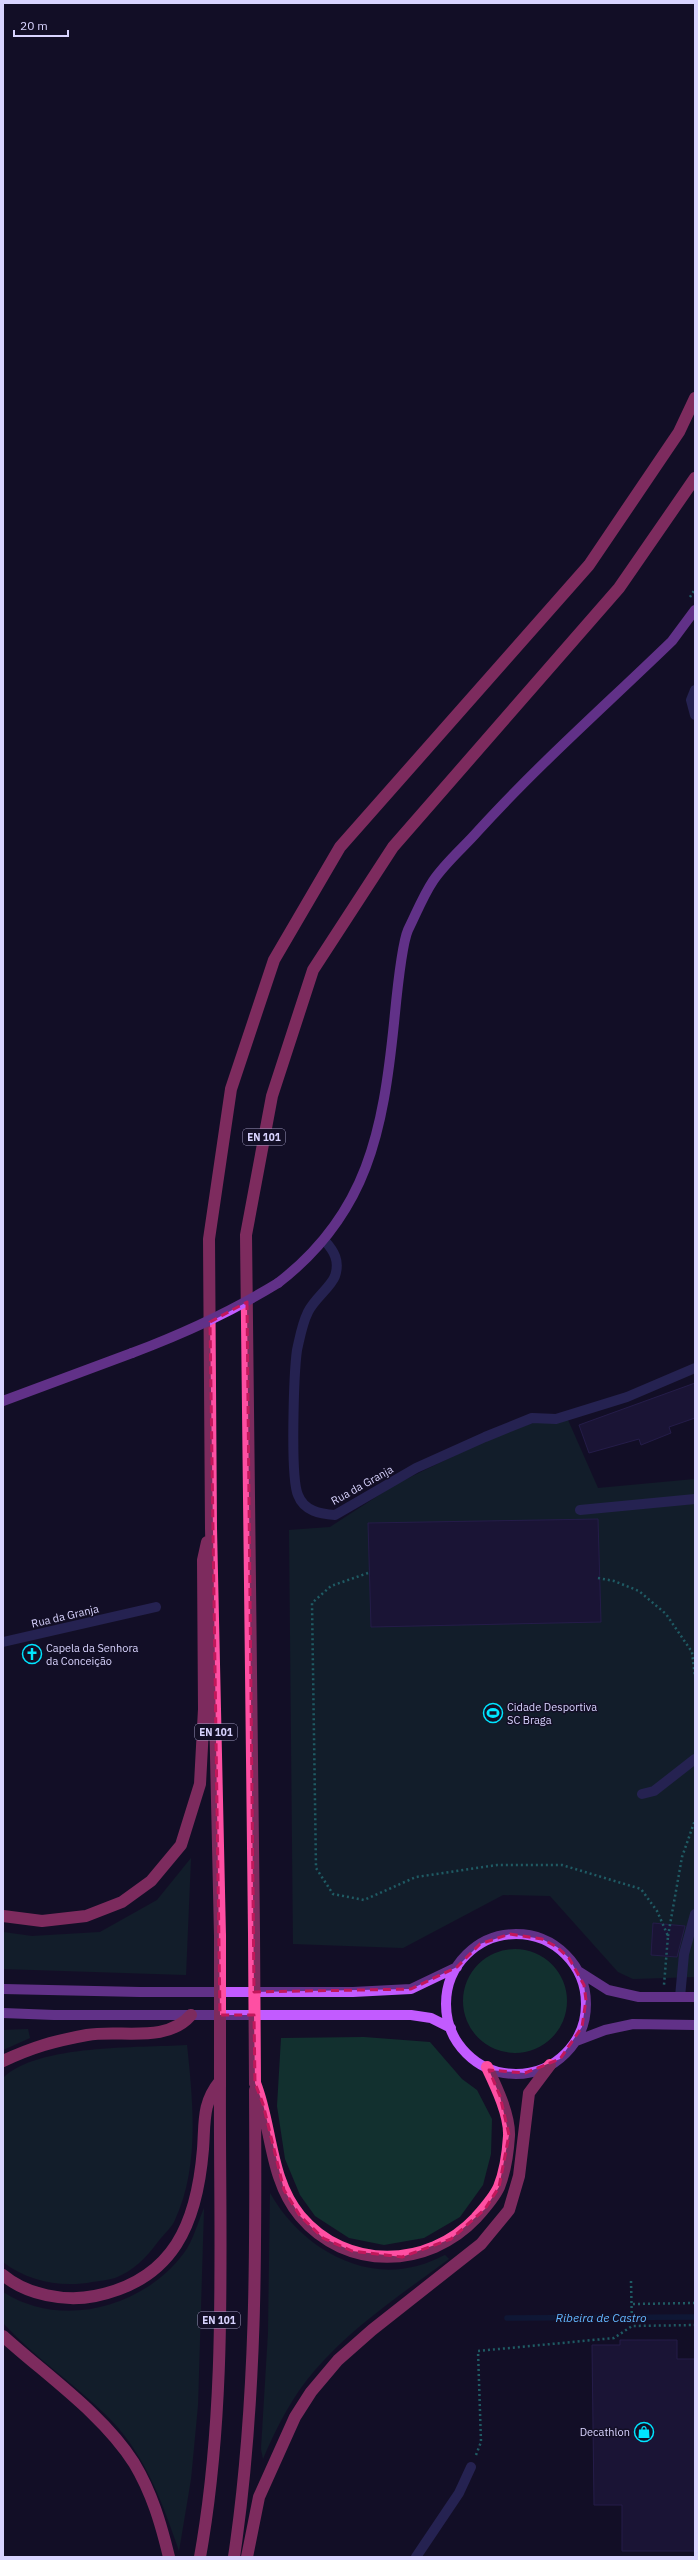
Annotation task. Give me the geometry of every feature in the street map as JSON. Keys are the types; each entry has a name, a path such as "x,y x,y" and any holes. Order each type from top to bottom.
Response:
{"highway":[{"name":"EN 101","path":"200,2557 211,2470 218,2377 220,1936 211,1528 209,1239 231,1089 274,960 340,847 589,565 678,432 695,398"},
{"name":"EN 101","path":"234,2557 251,2396 256,2258 246,1235 272,1096 314,970 393,847 619,588 695,478"},
{"path":"3,1916 42,1921 86,1916 122,1902 151,1881 180,1845 200,1784 204,1709 202,1560 211,1528"},
{"path":"3,2061 37,2045 89,2035 166,2032 182,2025 191,2015"},
{"path":"247,2557 259,2497 295,2417 310,2392 338,2360 372,2330 481,2244 509,2210 519,2176 528,2093 550,2065"},
{"path":"255,2083 263,2104 275,2162 284,2190 300,2216 323,2238 352,2251 377,2257 402,2257 432,2249 452,2239 485,2209 499,2187 509,2135 500,2096 488,2067"},
{"path":"3,2275 14,2284 53,2296 86,2298 120,2291 152,2272 179,2243 196,2200 205,2112 211,2093 220,2081"},
{"path":"3,2336 102,2423 134,2463 158,2511 169,2557"}],"main road":[{"path":"3,1401 198,1328 237,1308 278,1283 299,1267 325,1241 353,1197 370,1160 390,1067 395,1008 407,933 433,880 498,808 672,641 695,610"},
{"path":"510,1934 542,1939 557,1947 569,1958 578,1971 586,2000 582,2028 576,2041 564,2054 550,2065 525,2073 512,2074 488,2067 462,2047 451,2028 447,2013 447,1997 450,1981 457,1967 480,1944 495,1937 510,1934"},
{"path":"3,1989 140,1992 353,1992 411,1988 457,1967"},
{"path":"578,1971 608,1990 639,1997 695,1997"},
{"path":"3,2013 54,2015 411,2015 431,2018 451,2028"},
{"path":"576,2041 605,2030 633,2024 695,2026"}],"street":[{"path":"695,690 691,700 695,715"},
{"name":"Rua da Granja","path":"325,1241 335,1252 337,1265 335,1277 308,1312 302,1329 297,1352 294,1472 298,1495 309,1510 321,1514 335,1515 416,1468 518,1423 532,1418 556,1418 627,1396 695,1368"},
{"path":"580,1510 695,1499"},
{"name":"Rua da Granja","path":"3,1642 156,1607"},
{"path":"642,1794 654,1791 695,1759"},
{"path":"680,1997 684,1954 695,1914"},
{"path":"416,2557 459,2492 471,2467"}],"path":[{"path":"687,602 695,589"},
{"path":"368,1573 331,1586 312,1603 316,1868 333,1894 364,1900 416,1877 497,1865 562,1865 641,1889 657,1911 668,1936"},
{"path":"598,1578 614,1581 639,1591 666,1614 692,1652 695,1677"},
{"path":"658,1987 664,1986 668,1936 682,1857 695,1820"},
{"path":"631,2281 633,2304 632,2326"},
{"path":"633,2304 695,2303"},
{"path":"471,2467 481,2442 478,2351 614,2338 632,2326 695,2325"}],"highlighted area":[{"path":"247,1302 254,1992 411,1989 457,1967 480,1944 510,1934 542,1939 557,1947 569,1958 584,1985 586,2000 582,2027 560,2059 525,2073 489,2070 500,2096 509,2135 499,2187 485,2209 451,2239 402,2257 352,2251 323,2238 300,2216 284,2190 263,2104 255,2083 254,2015 220,2015 210,1322"}],"green space":[{"name":"Cidade Desportiva SC Braga","path":"568,1420 598,1488 695,1479 695,1977 633,1979 618,1972 550,1896 503,1895 403,1948 293,1944 289,1530 330,1527 396,1484 495,1436 533,1423"},
{"path":"191,1858 186,1975 3,1969 3,1932 32,1936 100,1932 157,1900"},
{"path":"515,1949 535,1953 544,1957 552,1964 559,1972 563,1981 567,2001 563,2021 559,2030 552,2038 544,2045 535,2049 515,2053 495,2049 486,2045 478,2038 471,2030 467,2021 463,2001 467,1981 471,1972 478,1964 486,1957 495,1953"},
{"path":"28,2029 30,2038 3,2050 3,2030"},
{"path":"364,2037 430,2042 462,2079 477,2090 492,2119 491,2154 483,2185 460,2217 424,2238 384,2245 349,2238 315,2216 300,2195 285,2159 277,2106 281,2038"},
{"path":"187,2045 192,2112 191,2157 188,2180 174,2222 148,2254 139,2264 122,2275 115,2278 81,2284 57,2283 34,2278 12,2269 3,2262 3,2078 19,2067 39,2059 64,2053 117,2048"},
{"path":"270,2193 296,2228 313,2242 332,2254 352,2263 373,2268 395,2270 420,2265 445,2255 449,2259 396,2297 362,2325 315,2370 292,2401 279,2424 263,2459 261,2449 268,2333"},
{"path":"204,2208 198,2405 191,2479 179,2551 158,2495 141,2460 131,2444 119,2428 105,2414 27,2347 3,2323 3,2292 26,2303 51,2310 76,2311 101,2307 125,2299 147,2287 167,2272 184,2253 193,2237"}],"building":[{"path":"695,1383 695,1418 669,1427 671,1433 641,1445 639,1439 589,1453 579,1425"},
{"path":"598,1519 601,1622 371,1627 368,1523"},
{"path":"653,1923 685,1926 677,1957 651,1955"},
{"name":"Decathlon","path":"620,2340 677,2340 677,2359 695,2359 695,2551 622,2551 622,2505 594,2505 592,2345 620,2345"}],"waterway":[{"name":"Ribeira de Castro","path":"507,2318 695,2317"}],"place":[{"name":"Capela da Senhora da Conceição","path":"32,1654"},
{"name":"Cidade Desportiva SC Braga","path":"493,1713"},
{"name":"Decathlon","path":"644,2432"}]}
